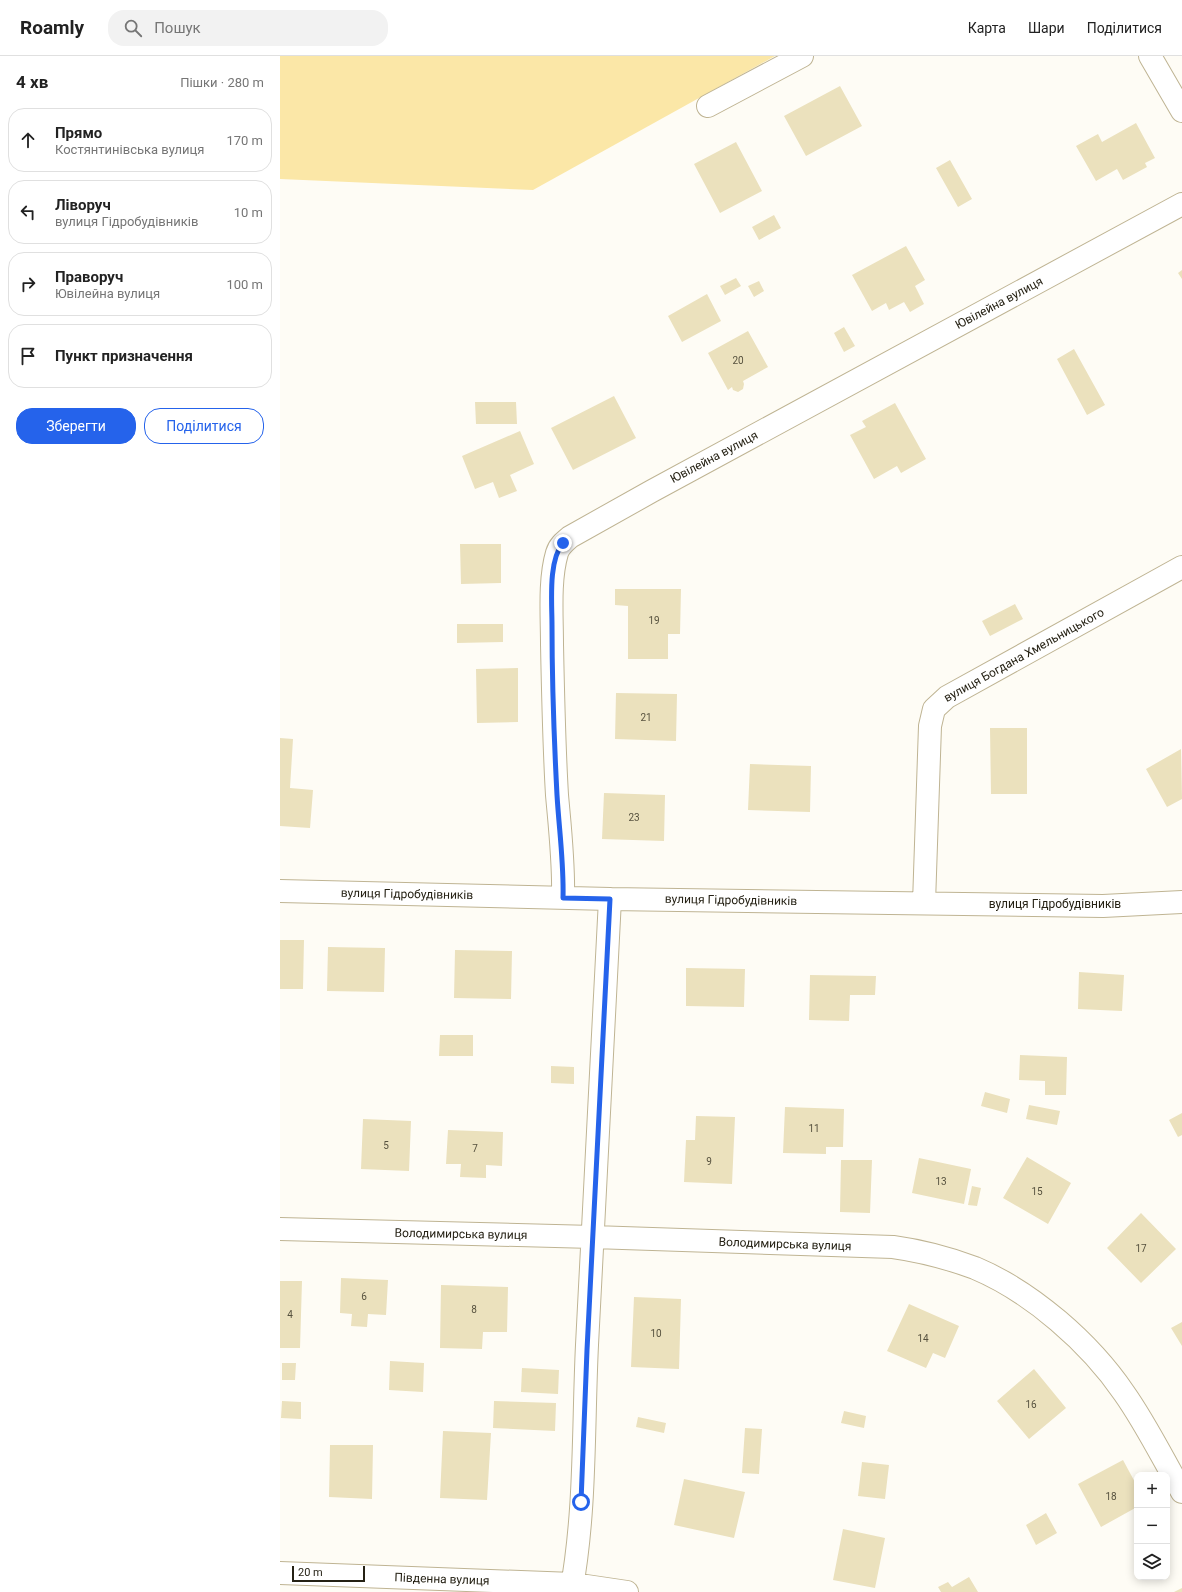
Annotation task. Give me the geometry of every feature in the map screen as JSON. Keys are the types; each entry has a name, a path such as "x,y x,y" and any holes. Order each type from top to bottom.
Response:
{"street":[{"path":"708,106 802,56"},
{"path":"1150,56 1182,111"},
{"name":"Ювілейна вулиця","path":"563,898 564,874 554,730 552,646 553,579 557,553 563,543 576,534 652,491 1182,204"},
{"name":"вулиця Богдана Хмельницького","path":"924,903 930,726 934,709 947,697 1182,567"},
{"name":"вулиця Гідробудівників","path":"280,891 610,899 1103,906 1182,902"},
{"path":"572,1588 581,1502 610,899"},
{"name":"Володимирська вулиця","path":"280,1229 893,1247 924,1252 976,1269 994,1278 1035,1303 1058,1320 1101,1363 1132,1405 1182,1492"},
{"name":"Південна вулиця","path":"280,1573 627,1592"}],"shaded area":[{"path":"280,56 775,56 533,190 280,179"}],"building":[{"path":"840,86 862,126 806,156 784,116"},
{"path":"1136,123 1155,158 1145,163 1147,167 1123,180 1117,169 1096,181 1076,146 1098,134 1102,142"},
{"path":"736,142 762,191 720,213 694,164"},
{"path":"950,160 972,199 958,207 936,168"},
{"path":"774,215 781,228 759,240 752,227"},
{"path":"906,246 925,280 915,286 924,304 910,312 904,302 889,310 886,303 872,311 852,275"},
{"path":"1182,270 1182,279 1178,273"},
{"path":"736,278 741,286 725,295 720,286"},
{"path":"759,281 764,291 754,297 748,286"},
{"path":"707,294 721,321 682,342 668,316"},
{"path":"844,327 855,346 844,352 834,333"},
{"path":"748,331 768,367 743,381 743,389 738,392 733,390 732,387 728,390 708,353"},
{"path":"1074,349 1105,405 1087,415 1057,359"},
{"path":"614,396 636,438 573,470 551,428"},
{"path":"475,402 516,402 517,424 476,424"},
{"path":"895,403 926,459 901,473 897,466 874,479 850,435 866,427 862,421"},
{"path":"520,431 534,464 510,475 517,491 499,498 493,482 475,489 462,456"},
{"path":"460,544 501,544 501,583 461,584"},
{"path":"615,589 681,589 680,634 668,634 668,659 628,659 628,606 615,605"},
{"path":"1015,604 1023,619 990,636 982,621"},
{"path":"457,624 503,624 503,642 457,643"},
{"path":"518,668 518,722 477,723 476,669"},
{"path":"616,693 677,694 676,741 615,739"},
{"path":"990,728 1027,728 1027,794 991,794"},
{"path":"280,738 293,739 290,788 313,790 310,828 280,826"},
{"path":"1181,749 1182,799 1167,807 1146,769"},
{"path":"750,764 811,766 810,812 748,810"},
{"path":"604,793 665,795 664,841 602,839"},
{"path":"280,940 304,940 303,989 280,989"},
{"path":"328,947 385,948 384,992 327,991"},
{"path":"455,950 512,951 511,999 454,998"},
{"path":"686,968 745,969 744,1007 686,1006"},
{"path":"1079,972 1124,975 1122,1011 1078,1009"},
{"path":"810,975 876,976 875,995 850,995 849,1021 809,1020"},
{"path":"440,1035 473,1035 473,1056 439,1056"},
{"path":"1020,1055 1067,1057 1066,1095 1045,1095 1045,1081 1019,1080"},
{"path":"551,1066 574,1067 574,1084 551,1083"},
{"path":"985,1092 1010,1099 1007,1113 981,1106"},
{"path":"1029,1105 1060,1111 1057,1125 1026,1119"},
{"path":"785,1107 844,1109 843,1147 826,1147 826,1154 783,1153"},
{"path":"1182,1113 1182,1135 1178,1137 1169,1120"},
{"path":"696,1116 735,1117 732,1184 684,1182 686,1140 695,1140"},
{"path":"363,1119 411,1121 409,1171 361,1169"},
{"path":"448,1130 503,1132 502,1166 486,1165 486,1178 460,1177 461,1164 446,1164"},
{"path":"1027,1157 1071,1183 1048,1224 1003,1198"},
{"path":"919,1158 971,1169 964,1204 912,1193"},
{"path":"841,1160 872,1160 870,1213 840,1212"},
{"path":"972,1186 981,1188 977,1206 968,1205"},
{"path":"1141,1213 1176,1249 1141,1283 1107,1248"},
{"path":"341,1278 388,1280 386,1315 368,1314 367,1327 351,1326 352,1314 340,1313"},
{"path":"280,1281 302,1281 300,1348 280,1348"},
{"path":"441,1285 508,1287 507,1332 483,1332 482,1349 440,1348"},
{"path":"634,1297 681,1299 679,1369 631,1367"},
{"path":"909,1304 959,1326 945,1358 933,1353 926,1368 887,1351"},
{"path":"1182,1322 1182,1346 1171,1328"},
{"path":"390,1361 424,1363 423,1392 389,1390"},
{"path":"282,1363 296,1363 295,1380 282,1380"},
{"path":"522,1368 559,1370 558,1394 521,1392"},
{"path":"1034,1369 1066,1408 1029,1439 997,1401"},
{"path":"282,1401 301,1402 301,1419 281,1418"},
{"path":"494,1401 556,1403 555,1431 493,1428"},
{"path":"844,1411 866,1416 864,1428 841,1423"},
{"path":"638,1417 666,1423 664,1433 636,1427"},
{"path":"745,1428 762,1429 759,1474 742,1473"},
{"path":"443,1431 491,1433 487,1500 440,1498"},
{"path":"330,1445 373,1445 372,1499 329,1497"},
{"path":"1123,1460 1134,1480 1134,1509 1101,1527 1078,1484"},
{"path":"862,1462 889,1465 885,1499 858,1496"},
{"path":"684,1479 745,1492 734,1538 674,1525"},
{"path":"1046,1513 1057,1533 1036,1545 1026,1525"},
{"path":"843,1529 885,1538 875,1588 833,1580"},
{"path":"969,1577 978,1592 941,1592 938,1587 948,1582 952,1587"},
{"path":"1182,1588 1182,1592 1174,1592"}],"route":[{"path":"563,543 559,547 557,553 553,579 552,638 557,796 564,874 563,898 610,899 587,1350 581,1502"}]}
